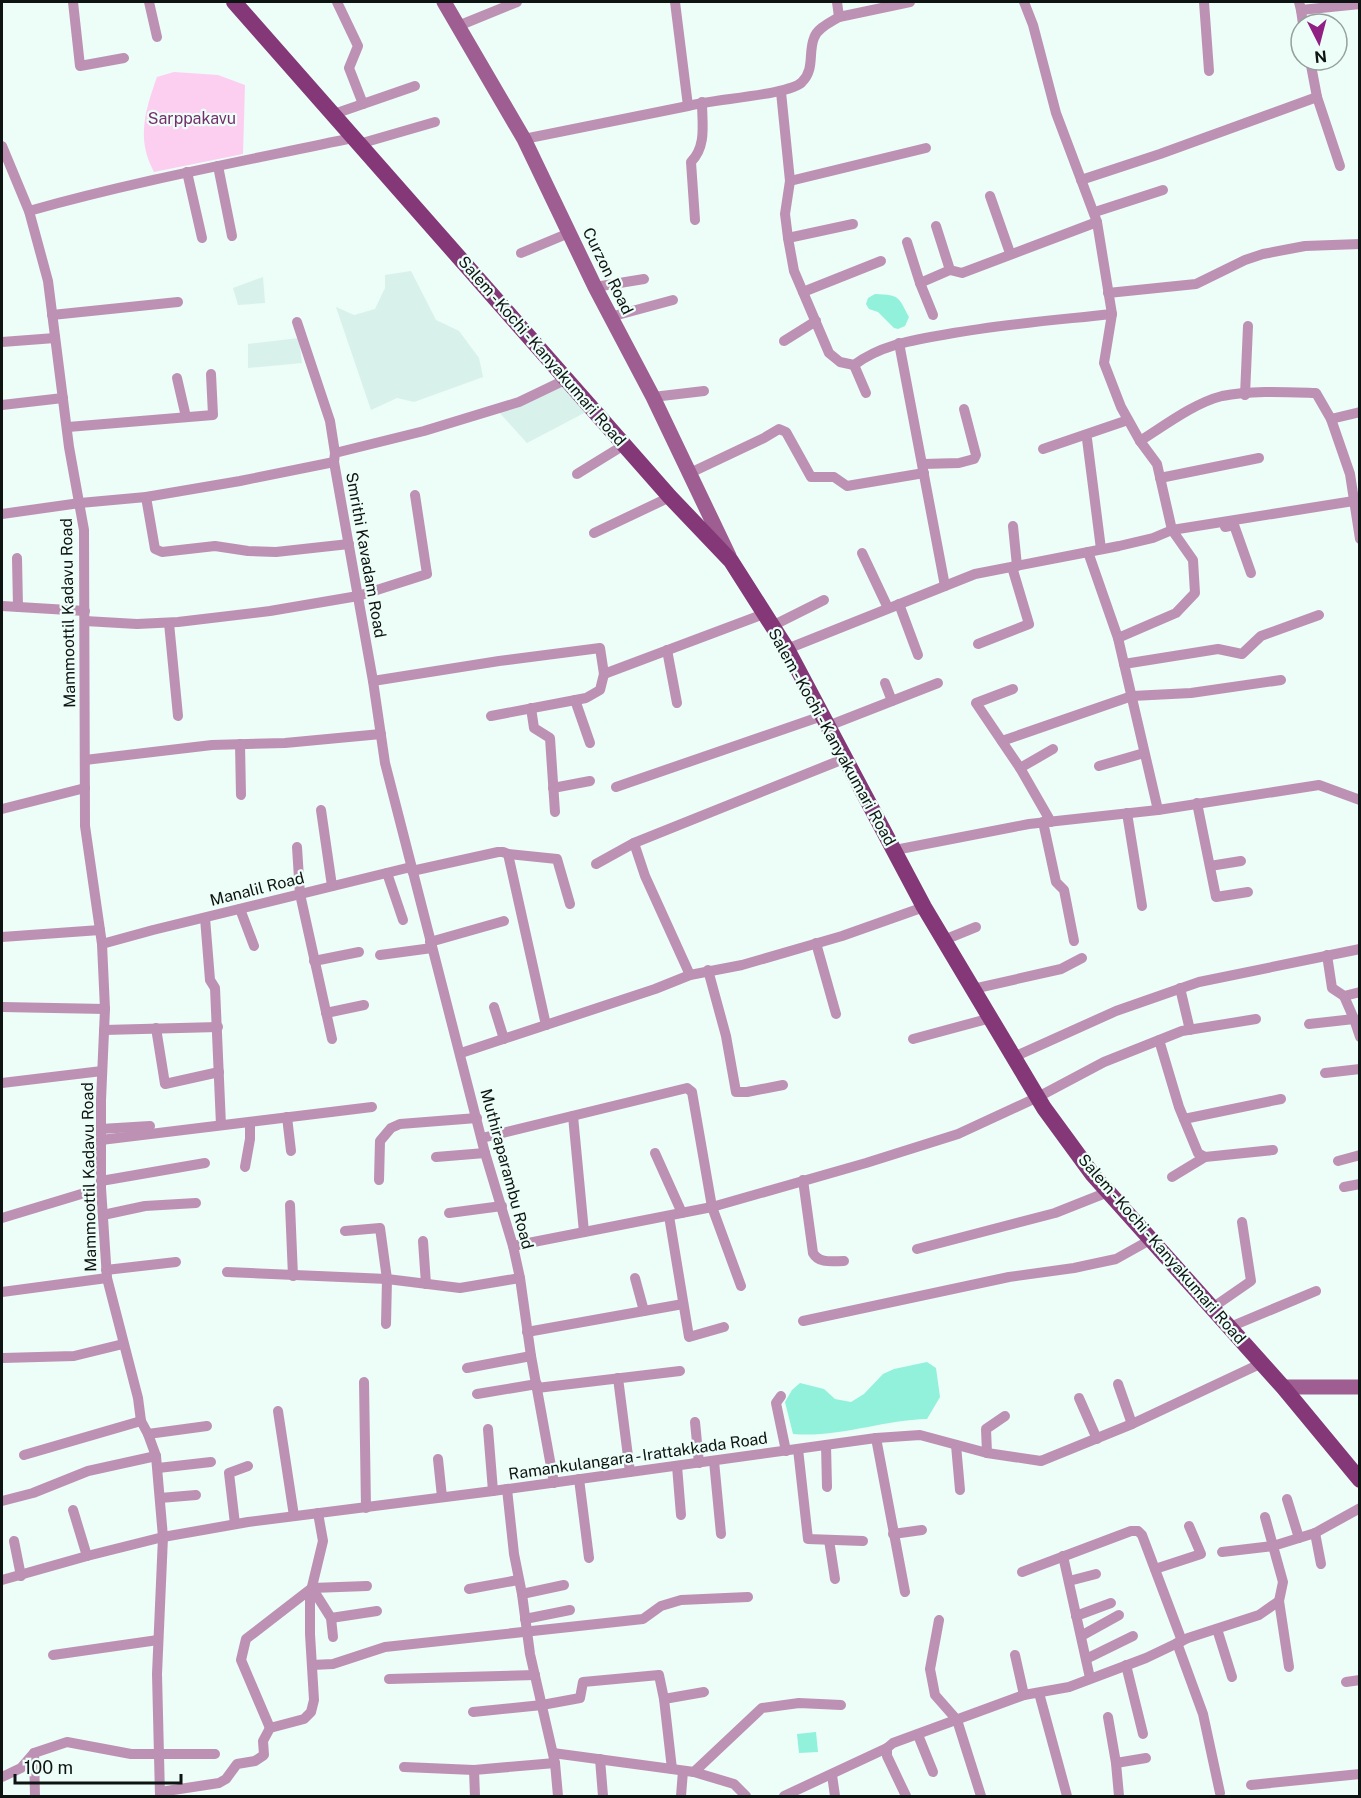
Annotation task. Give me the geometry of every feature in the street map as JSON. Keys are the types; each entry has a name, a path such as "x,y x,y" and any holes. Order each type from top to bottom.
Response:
{"main road":[{"name":"Salem - Kochi - Kanyakumari Road","path":"234,2 670,497 731,561 787,649 924,907 1038,1097 1093,1175 1283,1387 1359,1480"},
{"name":"Curzon Road","path":"444,2 524,139 595,287 653,397 731,561"},
{"path":"1283,1387 1359,1387"}],"street":[{"path":"73,2 80,66 124,58"},
{"path":"149,2 157,37"},
{"path":"337,2 358,46 349,68 363,104"},
{"path":"458,26 517,2"},
{"path":"675,2 688,106"},
{"path":"837,2 839,17"},
{"path":"524,139 702,102 781,92 801,84 810,71 814,37 818,31 839,17 909,2"},
{"path":"1024,2 1033,25 1056,113 1096,217 1112,315 1104,363 1128,420 1156,464 1175,533 1193,560 1195,593 1176,613 1118,638"},
{"path":"1204,2 1209,71"},
{"path":"1300,6 1359,4"},
{"path":"1312,72 1317,97 1340,166"},
{"path":"334,114 415,86"},
{"path":"781,92 790,181 785,214 794,271 829,353 834,359 854,365"},
{"path":"1081,180 1317,97"},
{"path":"696,219 690,162 699,154 702,142 702,102"},
{"path":"29,211 187,172 355,141 435,122"},
{"name":"Mammoottil Kadavu Road","path":"2,146 29,211 48,281 85,544 85,826 100,930 106,943 101,1135 106,1274 138,1398 141,1421 157,1462 163,1537 158,1640 160,1794"},
{"path":"790,181 926,148"},
{"path":"218,166 232,236"},
{"path":"187,172 202,238"},
{"path":"920,283 950,270 962,273 1163,190"},
{"path":"990,196 1010,253"},
{"path":"788,238 853,224"},
{"path":"936,226 950,270"},
{"path":"521,253 569,233"},
{"path":"907,242 933,315"},
{"path":"1108,293 1196,284 1245,260 1263,254 1305,246 1359,244"},
{"path":"803,292 881,261"},
{"path":"595,287 644,279"},
{"path":"610,317 673,300"},
{"path":"52,315 178,302"},
{"path":"854,365 868,355 899,343 1001,325 1112,315"},
{"path":"784,341 816,321"},
{"path":"2,514 147,496 240,481 334,458 330,421 297,322"},
{"path":"1245,395 1248,326"},
{"path":"2,342 55,338"},
{"path":"899,343 945,586"},
{"path":"854,365 866,393"},
{"path":"68,427 213,415 211,374"},
{"path":"177,378 186,417"},
{"name":"Smrithi Kavadam Road","path":"411,869 385,763 334,458 519,402 567,379"},
{"path":"653,397 704,391"},
{"path":"1140,441 1186,412 1221,397 1281,392 1316,393 1331,419 1350,474 1357,501 1359,539"},
{"path":"2,405 63,398"},
{"path":"690,473 779,429 786,432 811,477 834,477 847,486 924,468 959,463 974,459 976,455 964,409"},
{"path":"1331,419 1359,412"},
{"path":"1043,449 1128,420"},
{"path":"1087,440 1101,549"},
{"path":"577,474 624,444"},
{"path":"1161,481 1259,458"},
{"path":"1161,481 1203,476"},
{"path":"2,606 137,624 260,613 358,596 427,574 414,495"},
{"path":"147,496 155,549 162,552 215,546 276,552 349,544"},
{"path":"594,533 670,497"},
{"path":"787,649 975,574 1175,533 1357,501"},
{"path":"1175,533 1234,525 1251,573"},
{"path":"978,644 1029,624 1015,566 1013,526"},
{"path":"1088,552 1118,638 1158,810"},
{"path":"862,553 888,609"},
{"path":"17,558 18,607"},
{"path":"604,674 667,650 768,620 824,600"},
{"path":"899,604 918,655"},
{"path":"1124,664 1218,649 1242,654 1261,636 1319,615"},
{"path":"169,622 178,716"},
{"path":"373,681 600,648 604,674 600,690 586,698 491,716"},
{"path":"667,650 677,702"},
{"path":"1002,741 1132,696 1191,693 1281,680"},
{"path":"885,683 892,700"},
{"path":"616,787 892,700 938,683"},
{"path":"1013,689 976,703 1020,768 1047,822 1056,882 1064,890 1074,940"},
{"path":"576,700 590,743"},
{"path":"531,708 534,728 550,738 555,812"},
{"path":"85,760 212,746 285,743 381,734"},
{"path":"240,744 241,795"},
{"path":"1020,768 1053,749"},
{"path":"1099,766 1144,753"},
{"path":"596,864 634,843 846,758"},
{"path":"553,788 590,781"},
{"path":"895,850 1047,822 1158,810 1197,802 1319,785 1359,800"},
{"path":"2,809 85,788"},
{"path":"1197,802 1216,897 1248,892"},
{"path":"321,810 332,886"},
{"path":"1126,813 1142,906"},
{"path":"634,843 645,876 690,975"},
{"path":"297,847 300,894 332,1039"},
{"name":"Manalil Road","path":"106,943 387,873 498,852 557,859 570,904"},
{"path":"508,854 546,1025"},
{"path":"1210,866 1242,861"},
{"name":"Muthiraparambu Road","path":"411,869 453,1031 461,1053 485,1153 513,1246 554,1483"},
{"path":"387,873 403,920"},
{"path":"461,1053 655,989 690,975 742,965 816,944 924,907"},
{"path":"240,909 254,946"},
{"path":"205,918 210,980 215,988 218,1027 220,1125"},
{"path":"380,955 431,945 504,921"},
{"path":"944,940 976,927"},
{"path":"2,937 100,930"},
{"path":"816,944 836,1014"},
{"path":"1014,1057 1116,1011 1199,982 1359,949"},
{"path":"314,961 358,952"},
{"path":"1327,955 1332,988 1344,996 1349,1003 1359,1037"},
{"path":"973,989 1060,969 1082,958"},
{"path":"708,970 726,1036 736,1092 783,1085"},
{"path":"1180,988 1190,1030"},
{"path":"1344,996 1359,992"},
{"path":"326,1013 364,1005"},
{"path":"2,1007 105,1009"},
{"path":"494,1007 504,1039"},
{"path":"913,1039 990,1018"},
{"path":"513,1246 712,1207 866,1163 958,1134 1038,1097 1104,1062 1159,1040 1190,1030 1256,1019"},
{"path":"1308,1024 1354,1019"},
{"path":"104,1030 218,1027"},
{"path":"156,1028 165,1084 219,1072"},
{"path":"1159,1040 1184,1119 1198,1153 1205,1157"},
{"path":"1324,1073 1359,1069"},
{"path":"2,1083 102,1071"},
{"path":"482,1138 687,1088 692,1092 712,1207 741,1286"},
{"path":"1184,1119 1281,1098"},
{"path":"101,1135 250,1123 372,1107"},
{"path":"573,1116 584,1232"},
{"path":"287,1117 291,1151"},
{"path":"379,1180 380,1141 391,1128 400,1124 477,1118"},
{"path":"245,1167 250,1139 250,1123"},
{"path":"101,1135 150,1126"},
{"path":"1172,1177 1205,1157 1273,1150"},
{"path":"436,1157 485,1153"},
{"path":"655,1153 682,1213"},
{"path":"1338,1161 1359,1155"},
{"path":"2,1218 101,1184 205,1163"},
{"path":"803,1180 813,1253 822,1261 844,1261"},
{"path":"1344,1187 1359,1184"},
{"path":"917,1250 1055,1213 1108,1192"},
{"path":"103,1215 145,1206 196,1203"},
{"path":"290,1204 293,1276"},
{"path":"449,1213 502,1206"},
{"path":"669,1216 689,1337 724,1327"},
{"path":"1212,1308 1251,1281 1242,1222"},
{"path":"345,1231 380,1228 387,1279 386,1324"},
{"path":"803,1321 1009,1277 1074,1269 1116,1259 1150,1240"},
{"path":"423,1241 426,1284"},
{"path":"2,1292 176,1262"},
{"path":"227,1272 387,1279 460,1288 520,1278"},
{"path":"635,1278 644,1311"},
{"path":"1230,1327 1316,1291"},
{"path":"527,1332 683,1304"},
{"path":"3,1358 74,1356 123,1344"},
{"path":"467,1368 531,1356"},
{"name":"Ramankulangara - Irattakkada Road","path":"2,1580 163,1537 235,1524 876,1438 920,1435 987,1453 1041,1461 1132,1424 1262,1364"},
{"path":"477,1394 680,1371"},
{"path":"618,1378 630,1472"},
{"path":"364,1382 366,1508"},
{"path":"1118,1384 1132,1424"},
{"path":"781,1396 776,1403 786,1451"},
{"path":"1079,1398 1096,1439"},
{"path":"278,1411 294,1516"},
{"path":"987,1453 986,1429 1005,1416"},
{"path":"24,1455 141,1421"},
{"path":"695,1422 699,1463"},
{"path":"148,1434 207,1426"},
{"path":"488,1430 493,1491"},
{"path":"876,1438 904,1592"},
{"path":"956,1444 960,1490"},
{"path":"826,1445 827,1486"},
{"path":"798,1449 808,1539 863,1541"},
{"path":"438,1459 442,1497"},
{"path":"714,1461 721,1534"},
{"path":"2,1501 33,1493 88,1471 157,1462 211,1462"},
{"path":"235,1524 229,1473 248,1466"},
{"path":"677,1466 681,1515"},
{"path":"579,1479 589,1558"},
{"path":"507,1489 518,1580 535,1675 554,1758 558,1797"},
{"path":"160,1498 196,1495"},
{"path":"1287,1499 1299,1538"},
{"path":"1222,1552 1273,1546 1315,1533 1359,1508"},
{"path":"74,1510 87,1556"},
{"path":"160,1794 219,1783 226,1779 237,1764 255,1761 264,1755 263,1741 270,1728 304,1719 311,1712 314,1700 310,1595 322,1541 318,1513"},
{"path":"1265,1517 1282,1582 1279,1600 1289,1667"},
{"path":"1155,1569 1201,1554 1189,1526"},
{"path":"893,1534 922,1530"},
{"path":"1023,1572 1131,1531 1142,1535 1203,1714 1220,1793"},
{"path":"1315,1533 1321,1564"},
{"path":"830,1540 834,1579"},
{"path":"14,1541 21,1576"},
{"path":"1063,1556 1090,1678"},
{"path":"1069,1581 1096,1574"},
{"path":"469,1589 518,1580"},
{"path":"522,1594 564,1585"},
{"path":"270,1728 241,1660 246,1639 312,1588 367,1586"},
{"path":"312,1588 331,1618 333,1637"},
{"path":"312,1665 333,1664 385,1647 643,1618 661,1606 681,1600 748,1597"},
{"path":"784,1797 887,1748 893,1743 1024,1695 1069,1687 1179,1642 1259,1615 1279,1600"},
{"path":"1076,1617 1111,1603"},
{"path":"525,1619 570,1610"},
{"path":"331,1618 377,1611"},
{"path":"1081,1636 1119,1615"},
{"path":"939,1620 930,1669 935,1695 957,1720 981,1797"},
{"path":"1217,1629 1232,1677"},
{"path":"1086,1659 1133,1636"},
{"path":"52,1655 158,1640"},
{"path":"1015,1655 1024,1695"},
{"path":"1126,1665 1143,1734"},
{"path":"389,1679 535,1675"},
{"path":"473,1712 542,1705 580,1698 583,1682 659,1675 672,1769"},
{"path":"1346,1682 1359,1680"},
{"path":"664,1699 704,1692"},
{"path":"1039,1692 1067,1797"},
{"path":"681,1797 688,1771 762,1708 799,1703 841,1705"},
{"path":"1108,1717 1119,1797"},
{"path":"918,1735 933,1772"},
{"path":"2,1777 21,1768 34,1753 67,1742 132,1754 216,1754"},
{"path":"887,1748 887,1756 906,1797"},
{"path":"34,1753 35,1797"},
{"path":"404,1767 474,1770 554,1758 600,1759 688,1771 734,1784 746,1797"},
{"path":"1116,1763 1146,1758"},
{"path":"600,1759 603,1797"},
{"path":"474,1770 475,1797"},
{"path":"1251,1785 1359,1774"},
{"path":"832,1775 835,1797"}],"shaded area":[{"path":"411,271 436,320 459,331 479,358 483,377 414,402 397,398 371,410 336,307 354,315 375,309 385,288 385,275"},
{"path":"263,277 265,303 238,305 233,288"},
{"path":"875,294 898,298 909,317 905,326 894,328 878,312 869,309 866,304 868,298"},
{"path":"299,338 302,363 248,368 248,344"},
{"path":"565,385 586,412 527,443 498,411"},
{"path":"927,1362 936,1368 940,1397 927,1419 810,1435 793,1434 785,1402 792,1390 800,1383 824,1389 835,1399 851,1402 864,1394 883,1374 894,1369"},
{"path":"816,1732 818,1752 799,1753 797,1734"}],"green space":[{"name":"Sarppakavu","path":"174,72 218,75 245,85 243,154 154,172 145,148 146,113 157,77"}]}
